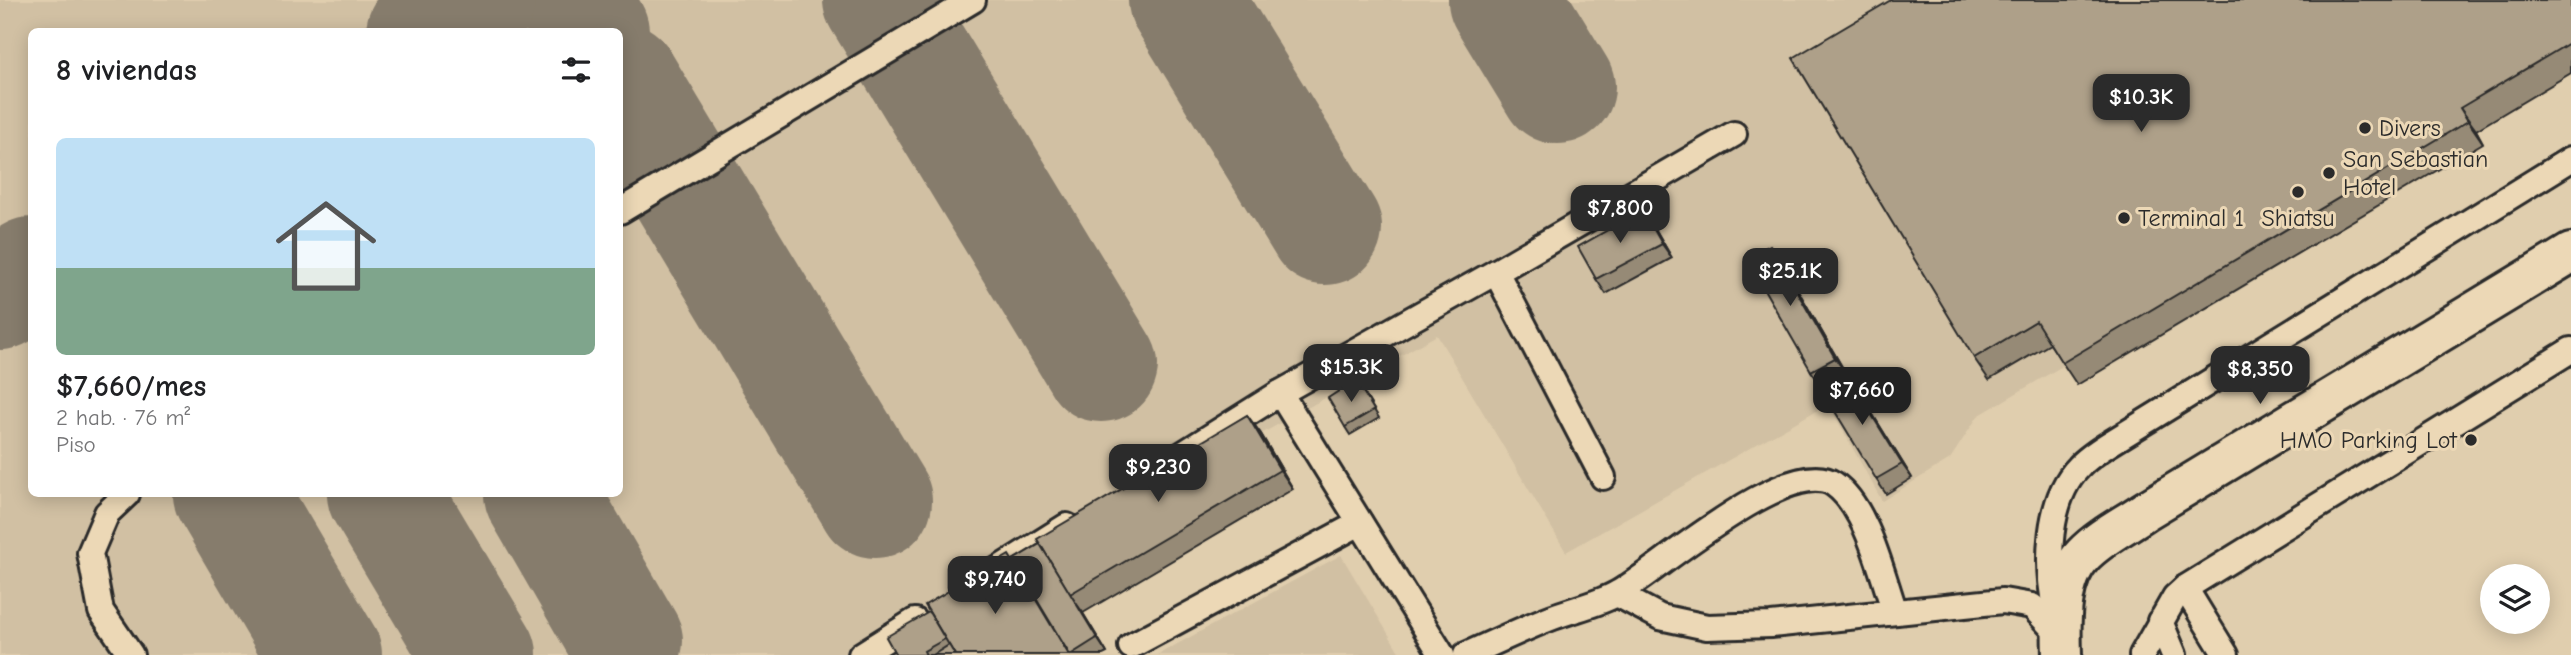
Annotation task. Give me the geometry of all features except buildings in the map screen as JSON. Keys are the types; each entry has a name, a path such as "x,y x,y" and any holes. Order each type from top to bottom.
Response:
{"street":[{"path":"2062,647 2065,589 2082,556 2099,542 2145,510 2571,253"}],"lane":[{"path":"623,209 973,0"},
{"path":"1152,473 1280,393 1734,134"},
{"path":"2062,647 2053,600 2050,550 2052,531 2063,491 2077,468 2109,444 2571,159"},
{"path":"1496,272 1603,477"},
{"path":"2142,655 2175,597 2185,588 2571,350"},
{"path":"1280,393 1442,655"},
{"path":"1466,655 1551,618 1617,594 1689,541 1733,513 1802,480 1822,480 1834,485 1854,506 1874,548 1895,612"},
{"path":"124,497 107,513 90,553 101,611 131,655"},
{"path":"977,582 1082,517"},
{"path":"1131,646 1360,523"},
{"path":"2185,588 2226,655"},
{"path":"1617,594 1660,617 1707,627 1772,625 2003,601 2020,603 2032,606 2062,647"},
{"path":"861,655 931,611"},
{"path":"2160,621 2174,655"}],"shaded area":[{"path":"0,0 2571,0 2571,73 2476,130 2483,143 2425,177 2064,365 1978,416 1950,459 1882,501 1828,404 1566,552 1437,335 1261,434 1293,489 1084,612 1107,653 0,655"},
{"path":"1341,555 1401,655 1157,655"}],"taxiway":[{"path":"430,28 478,0"},
{"path":"574,0 590,28"},
{"path":"880,0 1101,365"},
{"path":"1185,0 1325,228"},
{"path":"1505,0 1558,87"},
{"path":"623,83 875,501"},
{"path":"0,293 28,276"},
{"path":"232,497 325,655"},
{"path":"386,497 480,655"},
{"path":"543,497 626,641"}],"place":[{"name":"Divers","path":"2365,128"},
{"name":"San Sebastian Hotel","path":"2329,173"},
{"name":"Shiatsu","path":"2298,192"},
{"name":"Terminal 1","path":"2124,218"},
{"name":"HMO Parking Lot","path":"2471,440"}]}
